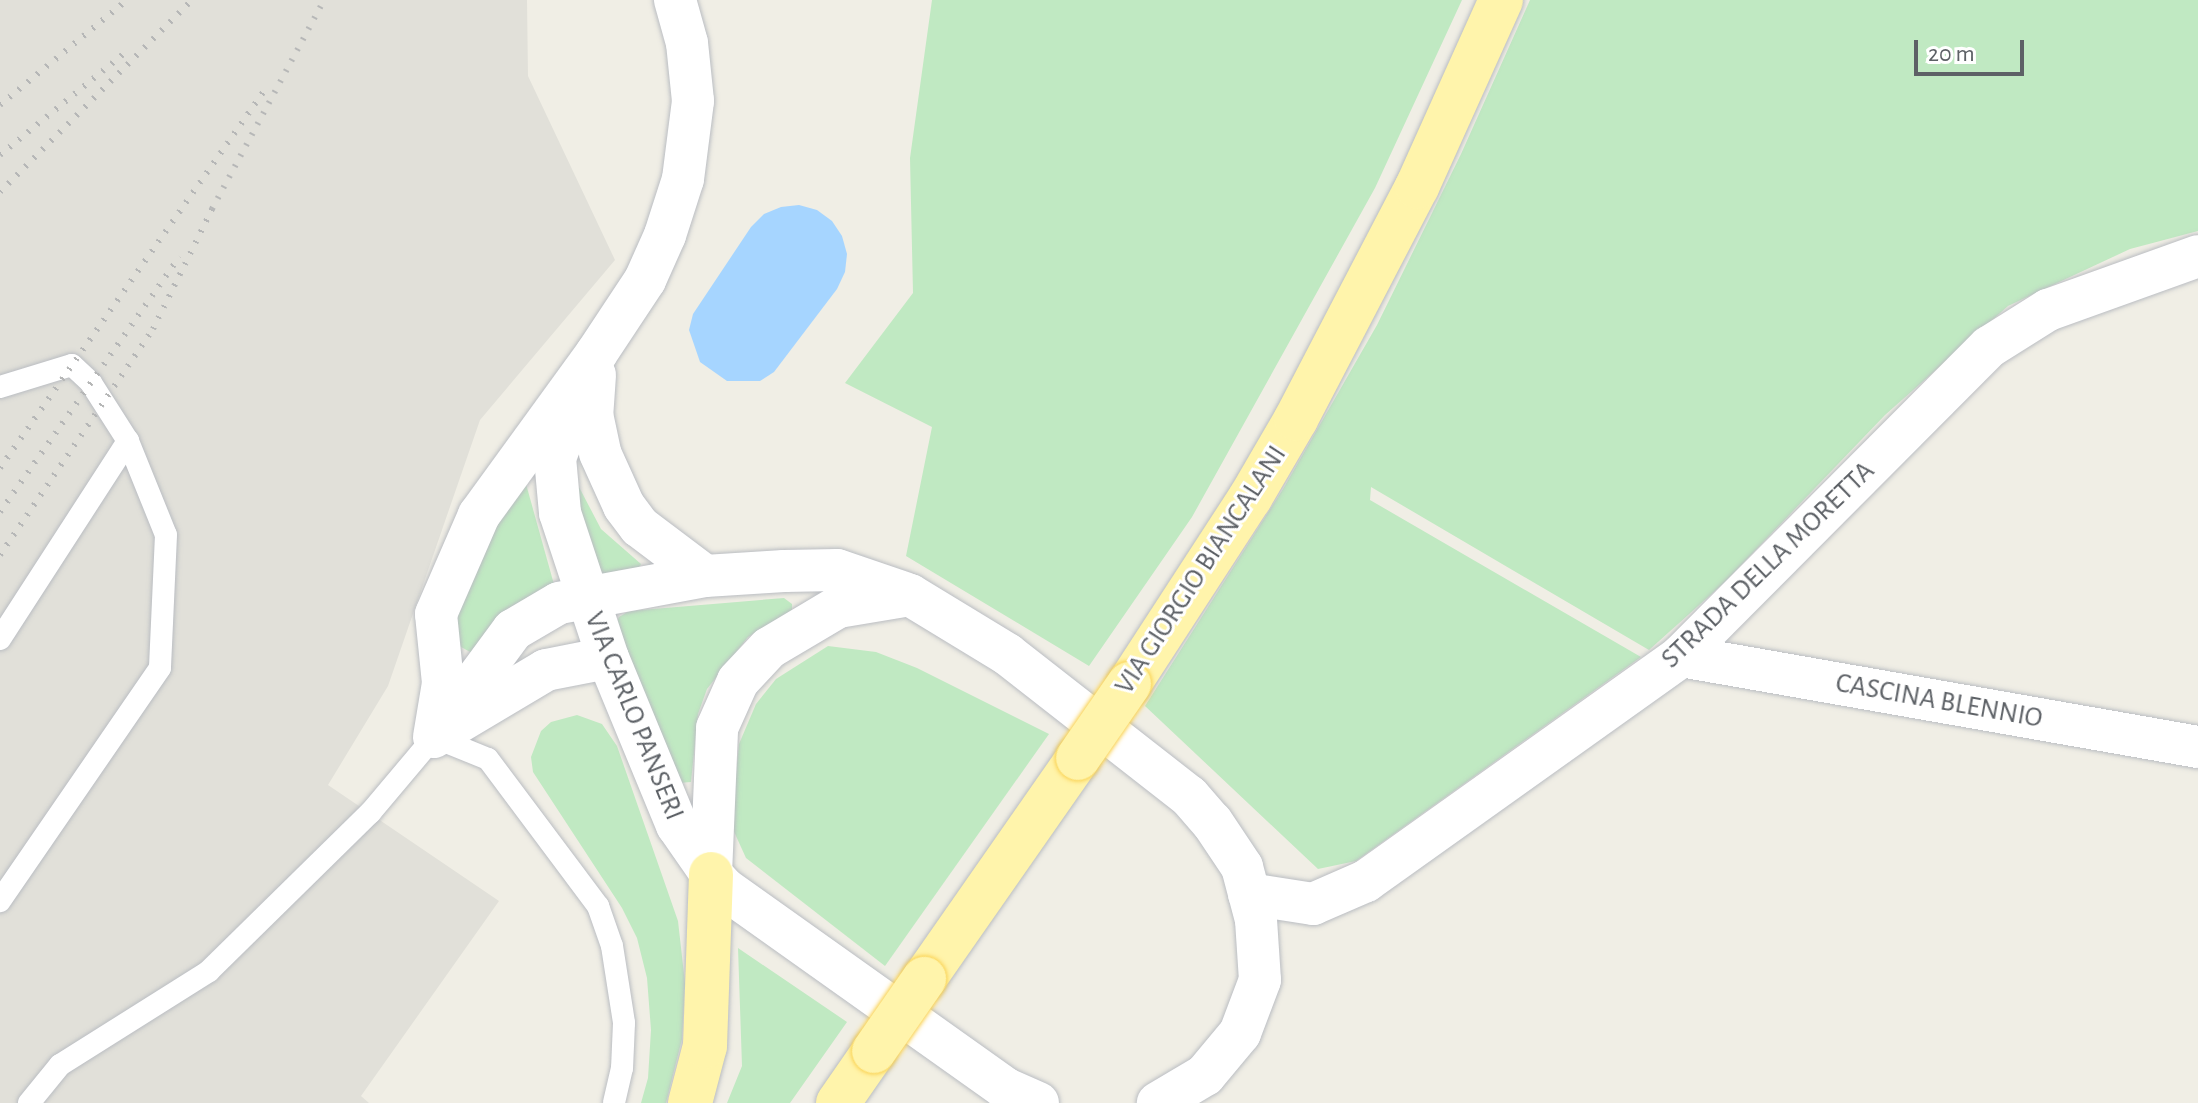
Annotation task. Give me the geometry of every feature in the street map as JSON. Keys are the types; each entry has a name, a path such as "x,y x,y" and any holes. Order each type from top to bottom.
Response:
{"main road":[{"name":"VIA GIORGIO BIANCALANI","path":"838,1103 1129,684 1258,485 1417,187 1501,0"},
{"path":"690,1103 705,1046 711,874"}],"street":[{"name":"VIA CARLO PANSERI","path":"434,737 443,683 436,614 479,515 596,354 645,280 665,235 683,179 693,101 687,43 675,0"},
{"name":"STRADA DELLA MORETTA","path":"1249,894 1313,904 1366,881 1681,656 1989,347 2048,310 2198,256"},
{"name":"VIA CARLO PANSERI","path":"596,354 592,414 600,453 624,506 640,527 705,576"},
{"name":"VIA CARLO PANSERI","path":"596,354 555,458 560,513 585,598 677,825 724,888 1005,1088 1038,1103"},
{"name":"VIA CARLO PANSERI","path":"585,598 705,576 837,570 910,595 1007,654 1189,796 1212,822 1242,867 1256,920 1260,980 1240,1033 1205,1075 1158,1103"},
{"path":"711,874 717,728 738,681 769,648 838,607 910,595"},
{"path":"434,737 513,630 559,603 585,598"},
{"name":"CASCINA BLENNIO","path":"1681,656 2198,747"},
{"path":"434,737 546,670 608,658"}],"lane":[{"path":"0,387 72,365 91,383 128,441 166,535 160,668 0,901"},
{"path":"0,639 128,441"},
{"path":"29,1103 60,1065 209,971 370,813 434,737 488,759 598,906 612,946 624,1023 622,1068 614,1103"}],"shaded area":[{"path":"0,0 527,0 528,76 615,260 480,420 388,686 328,785 499,901 361,1096 369,1103 0,1103"}],"green space":[{"path":"932,0 1462,0 1375,188 1192,517 1089,666 906,556 932,427 845,383 913,293 910,158"},
{"path":"1530,0 2198,0 2198,231 2130,249 2008,306 1885,415 1726,581 1649,650 1371,487 1370,500 1641,657 1356,861 1318,869 1145,706 1283,489 1377,325 1461,154"},
{"path":"526,484 555,588 472,653 450,641 480,544"},
{"path":"579,487 601,529 641,564 639,568 595,579 575,492"},
{"path":"784,598 792,604 792,610 748,637 707,689 698,714 691,782 678,783 614,627 619,617 629,611"},
{"path":"828,646 876,652 917,668 1049,734 885,966 746,858 731,825 739,744 756,704 776,679"},
{"path":"577,715 602,724 617,746 678,921 685,983 682,1039 666,1103 641,1103 648,1078 651,1030 647,978 637,938 622,908 533,772 531,757 541,731 551,722"},
{"path":"738,948 847,1022 790,1103 727,1103 742,1066"}],"water":[{"path":"799,205 817,210 832,221 842,236 847,254 845,272 837,289 774,372 760,381 727,381 700,362 689,330 693,314 751,227 764,214 781,207"}],"railway":[{"path":"0,105 127,0"},
{"path":"0,192 192,0"},
{"path":"0,555 153,329 212,209 324,0"},
{"path":"0,155 127,51"},
{"path":"0,468 264,91"},
{"path":"0,512 179,257"}]}
